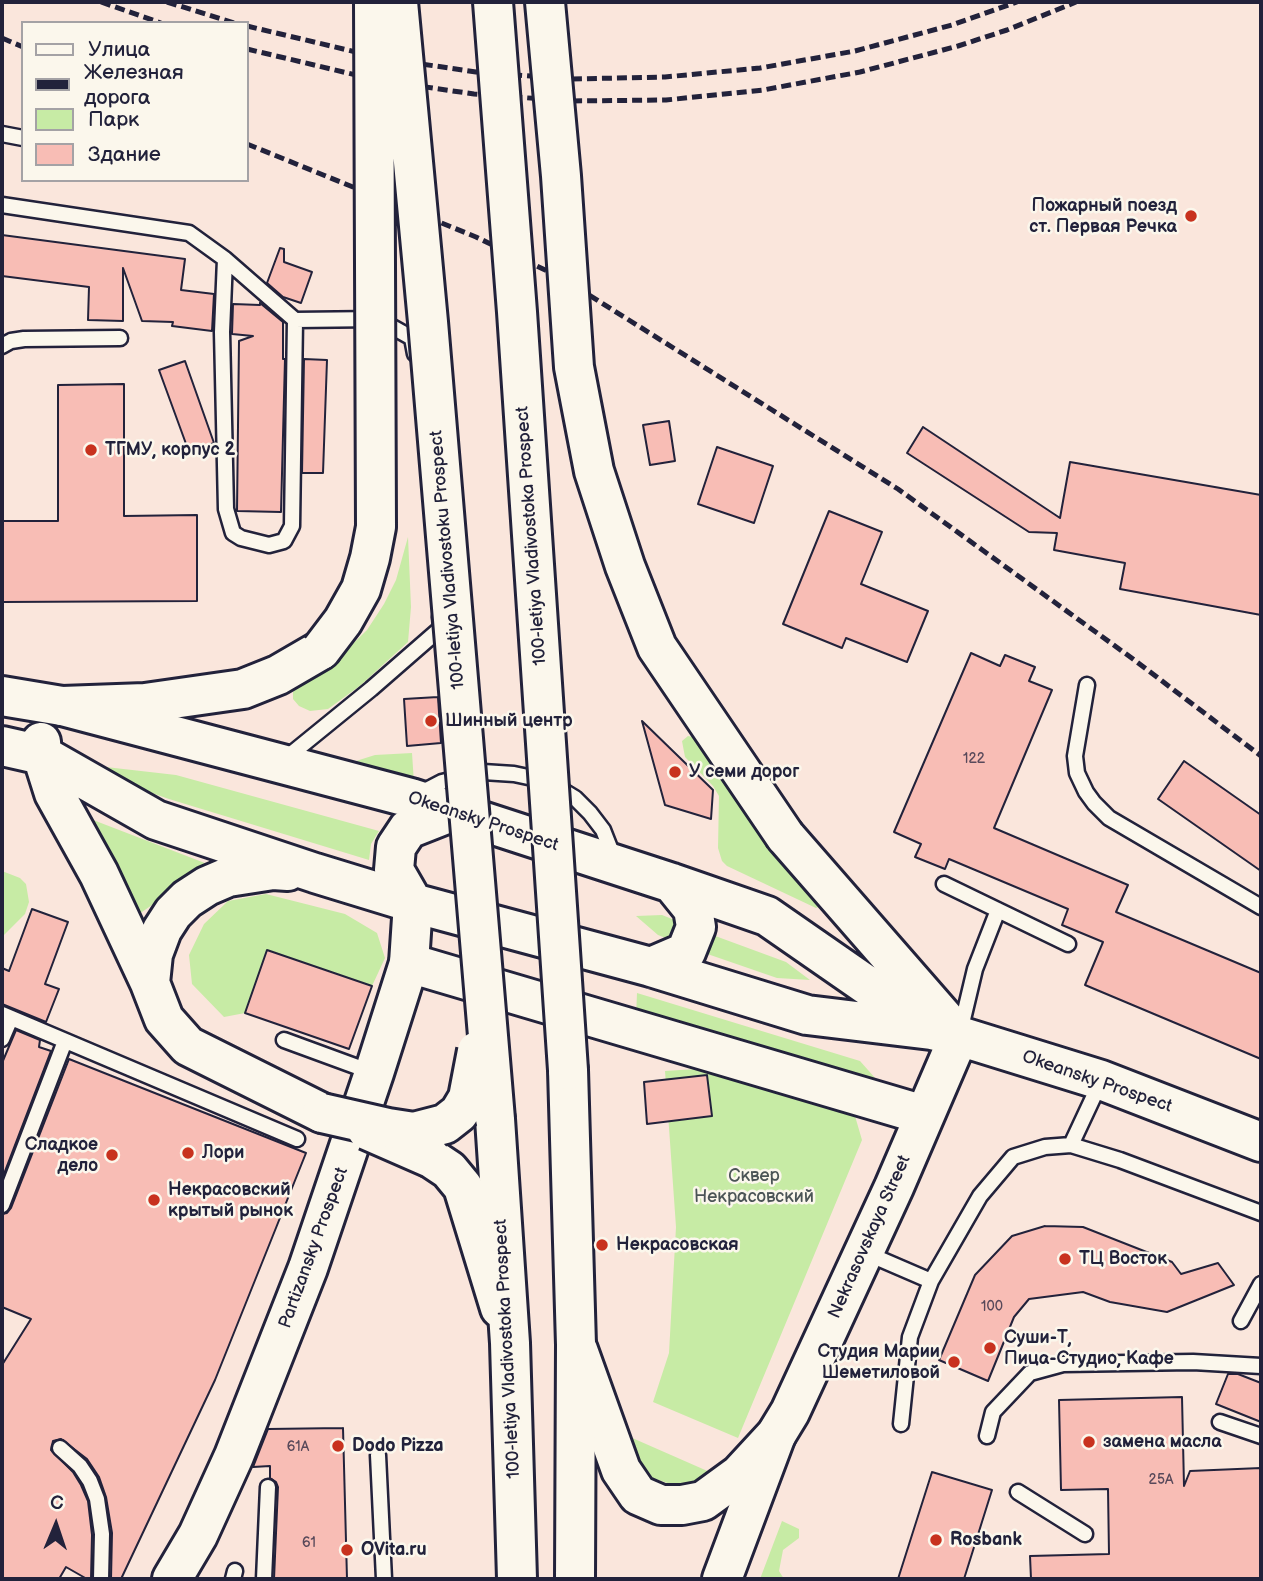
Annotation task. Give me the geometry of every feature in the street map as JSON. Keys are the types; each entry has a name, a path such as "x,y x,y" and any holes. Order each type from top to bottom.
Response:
{"main road":[{"path":"374,2 376,527 361,589 343,621 321,650 278,675 243,689 145,703 62,706 43,734 40,745 54,793 99,874 164,1019 188,1046 310,1126 432,1158 449,1170 463,1187 510,1343"},
{"name":"100-letiya Vladivostoku Prospect","path":"398,2 495,1119"},
{"name":"100-letiya Vladivostoka Prospect","path":"493,2 519,337 568,1070 576,1345"},
{"path":"545,2 561,176 574,367 594,471 625,566 657,647 785,836 945,1033"},
{"name":"Okeansky Prospect","path":"2,696 62,706 411,798 767,916 945,1033"},
{"name":"Okeansky Prospect","path":"2,746 42,755 156,820 413,904 651,967 807,1015 945,1033 1101,1080 1261,1142"},
{"path":"413,904 394,870 396,847 408,829 451,812"},
{"path":"150,983 153,954 162,930 173,913 187,899 228,877 273,870 315,873"},
{"path":"651,967 686,952 696,927 693,909 672,883"},
{"name":"Partizansky Prospect","path":"172,1579 198,1535 270,1369 308,1268 409,962 413,904"},
{"path":"409,962 924,1115"},
{"path":"310,1126 414,1132 445,1124 459,1112 468,1098 479,1042 484,983"},
{"name":"Nekrasovskaya Street","path":"776,1435 790,1412 865,1252 924,1115 945,1033"},
{"name":"100-letiya Vladivostoka Prospect","path":"495,1119 510,1343 517,1579"},
{"path":"576,1345 621,1471 638,1495 661,1505 703,1501 740,1474 776,1435"},
{"path":"575,1579 576,1345"},
{"path":"722,1579 776,1435"}],"lane":[{"path":"2,134 21,138"},
{"path":"2,205 189,233 225,259 295,320 378,319 412,338 425,401 440,628 371,689 280,762"},
{"path":"225,259 222,332 226,509 233,533 241,538 269,545 284,541 292,526 295,320"},
{"path":"2,346 23,339 120,338"},
{"path":"1087,685 1075,756 1077,774 1094,803 1109,818 1261,907"},
{"path":"411,798 442,782 482,772 514,774 547,781 575,798 590,813 603,830 617,865"},
{"path":"944,884 1068,944"},
{"path":"945,1033 998,911"},
{"path":"2,1039 6,1016 65,1041 310,1126"},
{"path":"284,1040 374,1073"},
{"path":"2,1205 65,1041"},
{"path":"1071,1145 1101,1080"},
{"path":"901,1424 909,1337 931,1281 980,1196 1013,1157 1045,1147 1071,1145 1120,1160 1261,1213"},
{"path":"865,1252 931,1281"},
{"path":"1241,1321 1261,1283"},
{"path":"986,1436 993,1412 1030,1373 1063,1364 1193,1362 1261,1366"},
{"path":"1220,1422 1261,1436"},
{"path":"60,1448 80,1466 97,1499 102,1534 101,1579"},
{"path":"378,1455 384,1579"},
{"path":"264,1579 268,1487"},
{"path":"1018,1492 1085,1534"}],"green space":[{"path":"408,537 411,607 408,642 361,685 328,709 310,711 299,706 293,699 293,692 302,680 332,664 367,630 384,604 396,580"},
{"path":"688,736 702,739 820,902 818,907 727,866 722,861 718,848 719,796 685,757 682,741"},
{"path":"412,753 414,783 360,768 356,761 375,755"},
{"path":"97,766 176,775 379,831 371,844 369,860 169,799 132,786"},
{"path":"88,818 210,865 139,914 115,863"},
{"path":"2,871 20,878 26,884 29,902 25,914 2,937"},
{"path":"266,894 345,914 377,933 385,958 372,986 267,950 245,1013 224,1017 192,984 189,955 204,924 228,901"},
{"path":"662,915 690,926 683,945 658,935 636,916"},
{"path":"699,930 786,962 810,980 777,978 693,949"},
{"path":"637,993 860,1061 892,1097 636,1018"},
{"name":"Сквер Некрасовский","path":"712,1068 855,1116 862,1140 738,1438 653,1402 669,1353 676,1227 665,1071","holes":["707,1075 712,1116 676,1121 672,1079"]},
{"path":"630,1437 712,1473 693,1483 673,1485 650,1477 636,1463"},
{"path":"782,1521 799,1529 799,1538 783,1550 779,1571 784,1579 760,1579"}],"building":[{"path":"2,235 185,259 181,290 214,294 212,331 172,326 173,322 142,321 123,268 123,321 88,320 89,287 2,276"},
{"path":"280,248 284,249 284,262 312,272 301,303 283,297 267,283"},
{"path":"260,303 283,322 285,359 281,512 237,511 239,341 253,336 232,334 233,304"},
{"path":"304,359 327,360 323,473 302,473"},
{"path":"185,361 214,443 189,452 159,370"},
{"name":"ТГМУ, корпус 2","path":"124,384 124,516 197,515 197,601 2,602 2,521 58,521 58,385"},
{"path":"669,421 675,461 650,465 643,425"},
{"path":"923,427 1060,518 1070,462 1261,495 1261,615 1120,589 1125,563 1054,550 1057,533 1029,532 907,453"},
{"path":"717,447 773,466 754,523 698,504"},
{"path":"829,511 882,532 861,584 928,611 907,662 846,638 842,648 783,624"},
{"path":"971,653 1000,666 1005,655 1035,667 1029,681 1052,690 994,828 1128,885 1116,912 1261,973 1261,1059 1085,985 1103,942 1062,925 1068,909 949,859 945,869 915,857 921,844 894,832"},
{"name":"Шинный центр","path":"438,697 441,743 407,746 404,699"},
{"name":"У семи дорог","path":"642,721 713,790 711,819 665,805"},
{"path":"1184,761 1261,815 1261,871 1158,799"},
{"path":"32,909 68,922 45,984 59,989 46,1022 2,1004 2,968 9,971"},
{"path":"267,950 372,986 349,1049 245,1013"},
{"path":"16,1030 40,1040 39,1047 51,1051 2,1179 2,1063"},
{"name":"Некрасовский крытый рынок","path":"69,1059 306,1153 215,1380 121,1579 111,1579 112,1533 106,1497 99,1477 87,1459 61,1439 53,1441 51,1450 73,1472 88,1501 92,1535 91,1579 66,1567 59,1579 2,1579 2,1365 31,1319 2,1307 2,1214 11,1208"},
{"path":"707,1075 712,1116 647,1124 644,1082"},
{"path":"1045,1226 1083,1227 1172,1262 1181,1274 1218,1263 1234,1285 1167,1312 1110,1302 1083,1292 1029,1299 1014,1317 988,1381 939,1360 975,1275 1012,1236"},
{"path":"1228,1374 1238,1374 1261,1383 1261,1422 1216,1404"},
{"path":"1182,1397 1184,1486 1190,1471 1261,1468 1261,1579 1031,1579 1030,1556 1109,1554 1108,1489 1061,1490 1059,1400"},
{"path":"343,1428 347,1579 274,1579 278,1487 270,1478 270,1466 253,1467 268,1429"},
{"path":"932,1472 992,1490 964,1579 898,1579"}],"railway":[{"path":"101,2 155,21"},
{"path":"167,2 228,21"},
{"path":"248,26 381,58 476,72 571,79 665,77 760,68 855,51 952,25 1017,2"},
{"path":"248,49 377,80 474,94 570,101 666,100 763,90 860,72 958,46 1007,30 1076,2"},
{"path":"2,38 21,46"},
{"path":"248,144 476,237 562,278 898,489 1133,659 1261,756"}],"place":[{"name":"Пожарный поезд ст. Первая Речка","path":"1191,216"},
{"name":"ТГМУ, корпус 2","path":"91,450"},
{"name":"Шинный центр","path":"431,721"},
{"name":"У семи дорог","path":"675,772"},
{"name":"Лори","path":"188,1153"},
{"name":"Сладкое дело","path":"112,1155"},
{"name":"Некрасовский крытый рынок","path":"154,1200"},
{"name":"Некрасовская","path":"602,1245"},
{"name":"ТЦ Восток","path":"1065,1259"},
{"name":"Суши-Т, Пица-Студио, Кафе","path":"990,1348"},
{"name":"Студия Марии Шеметиловой","path":"954,1362"},
{"name":"замена масла","path":"1089,1442"},
{"name":"Dodo Pizza","path":"338,1446"},
{"name":"Rosbank","path":"936,1540"},
{"name":"OVita.ru","path":"347,1550"}]}
